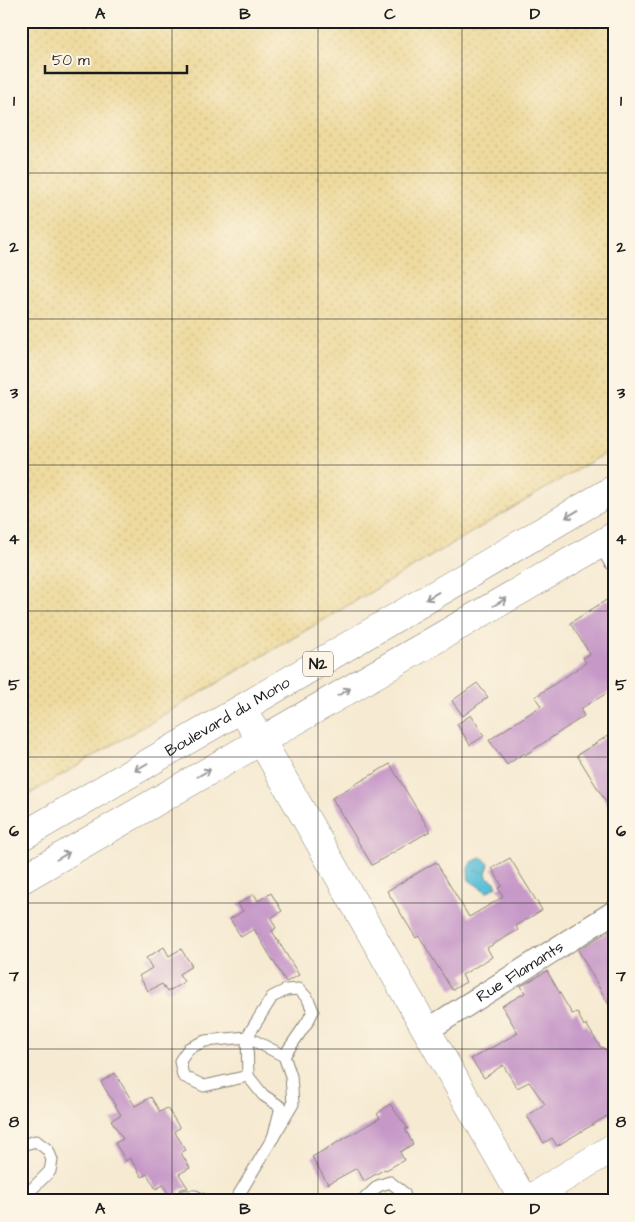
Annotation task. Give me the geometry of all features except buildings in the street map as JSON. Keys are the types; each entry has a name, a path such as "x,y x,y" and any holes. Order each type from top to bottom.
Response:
{"main road":[{"name":"Boulevard du Mono","path":"21,837 614,489"},
{"name":"N2","path":"21,880 260,740 610,546"},
{"path":"241,709 525,1201 614,1147"}],"street":[{"name":"Rue Flamants","path":"426,1031 614,912"}],"lane":[{"path":"273,1138 281,1107 264,1095 248,1076 248,1037 272,997 286,990 299,990 308,999 313,1011 284,1056"},
{"path":"235,1201 293,1104 292,1076 284,1056 248,1037 205,1041 189,1048 180,1061 183,1076 204,1086 248,1076"},
{"path":"21,1147 36,1141 48,1150 52,1160 50,1171 21,1200"},
{"path":"362,1201 378,1186 390,1182 404,1193 406,1201"},
{"path":"184,1196 195,1196 206,1201"}],"sand":[{"path":"21,21 614,21 614,448 21,799"}],"water":[{"path":"483,858 489,864 486,873 487,877 495,882 497,886 487,892 469,880 468,875 471,863"}]}
